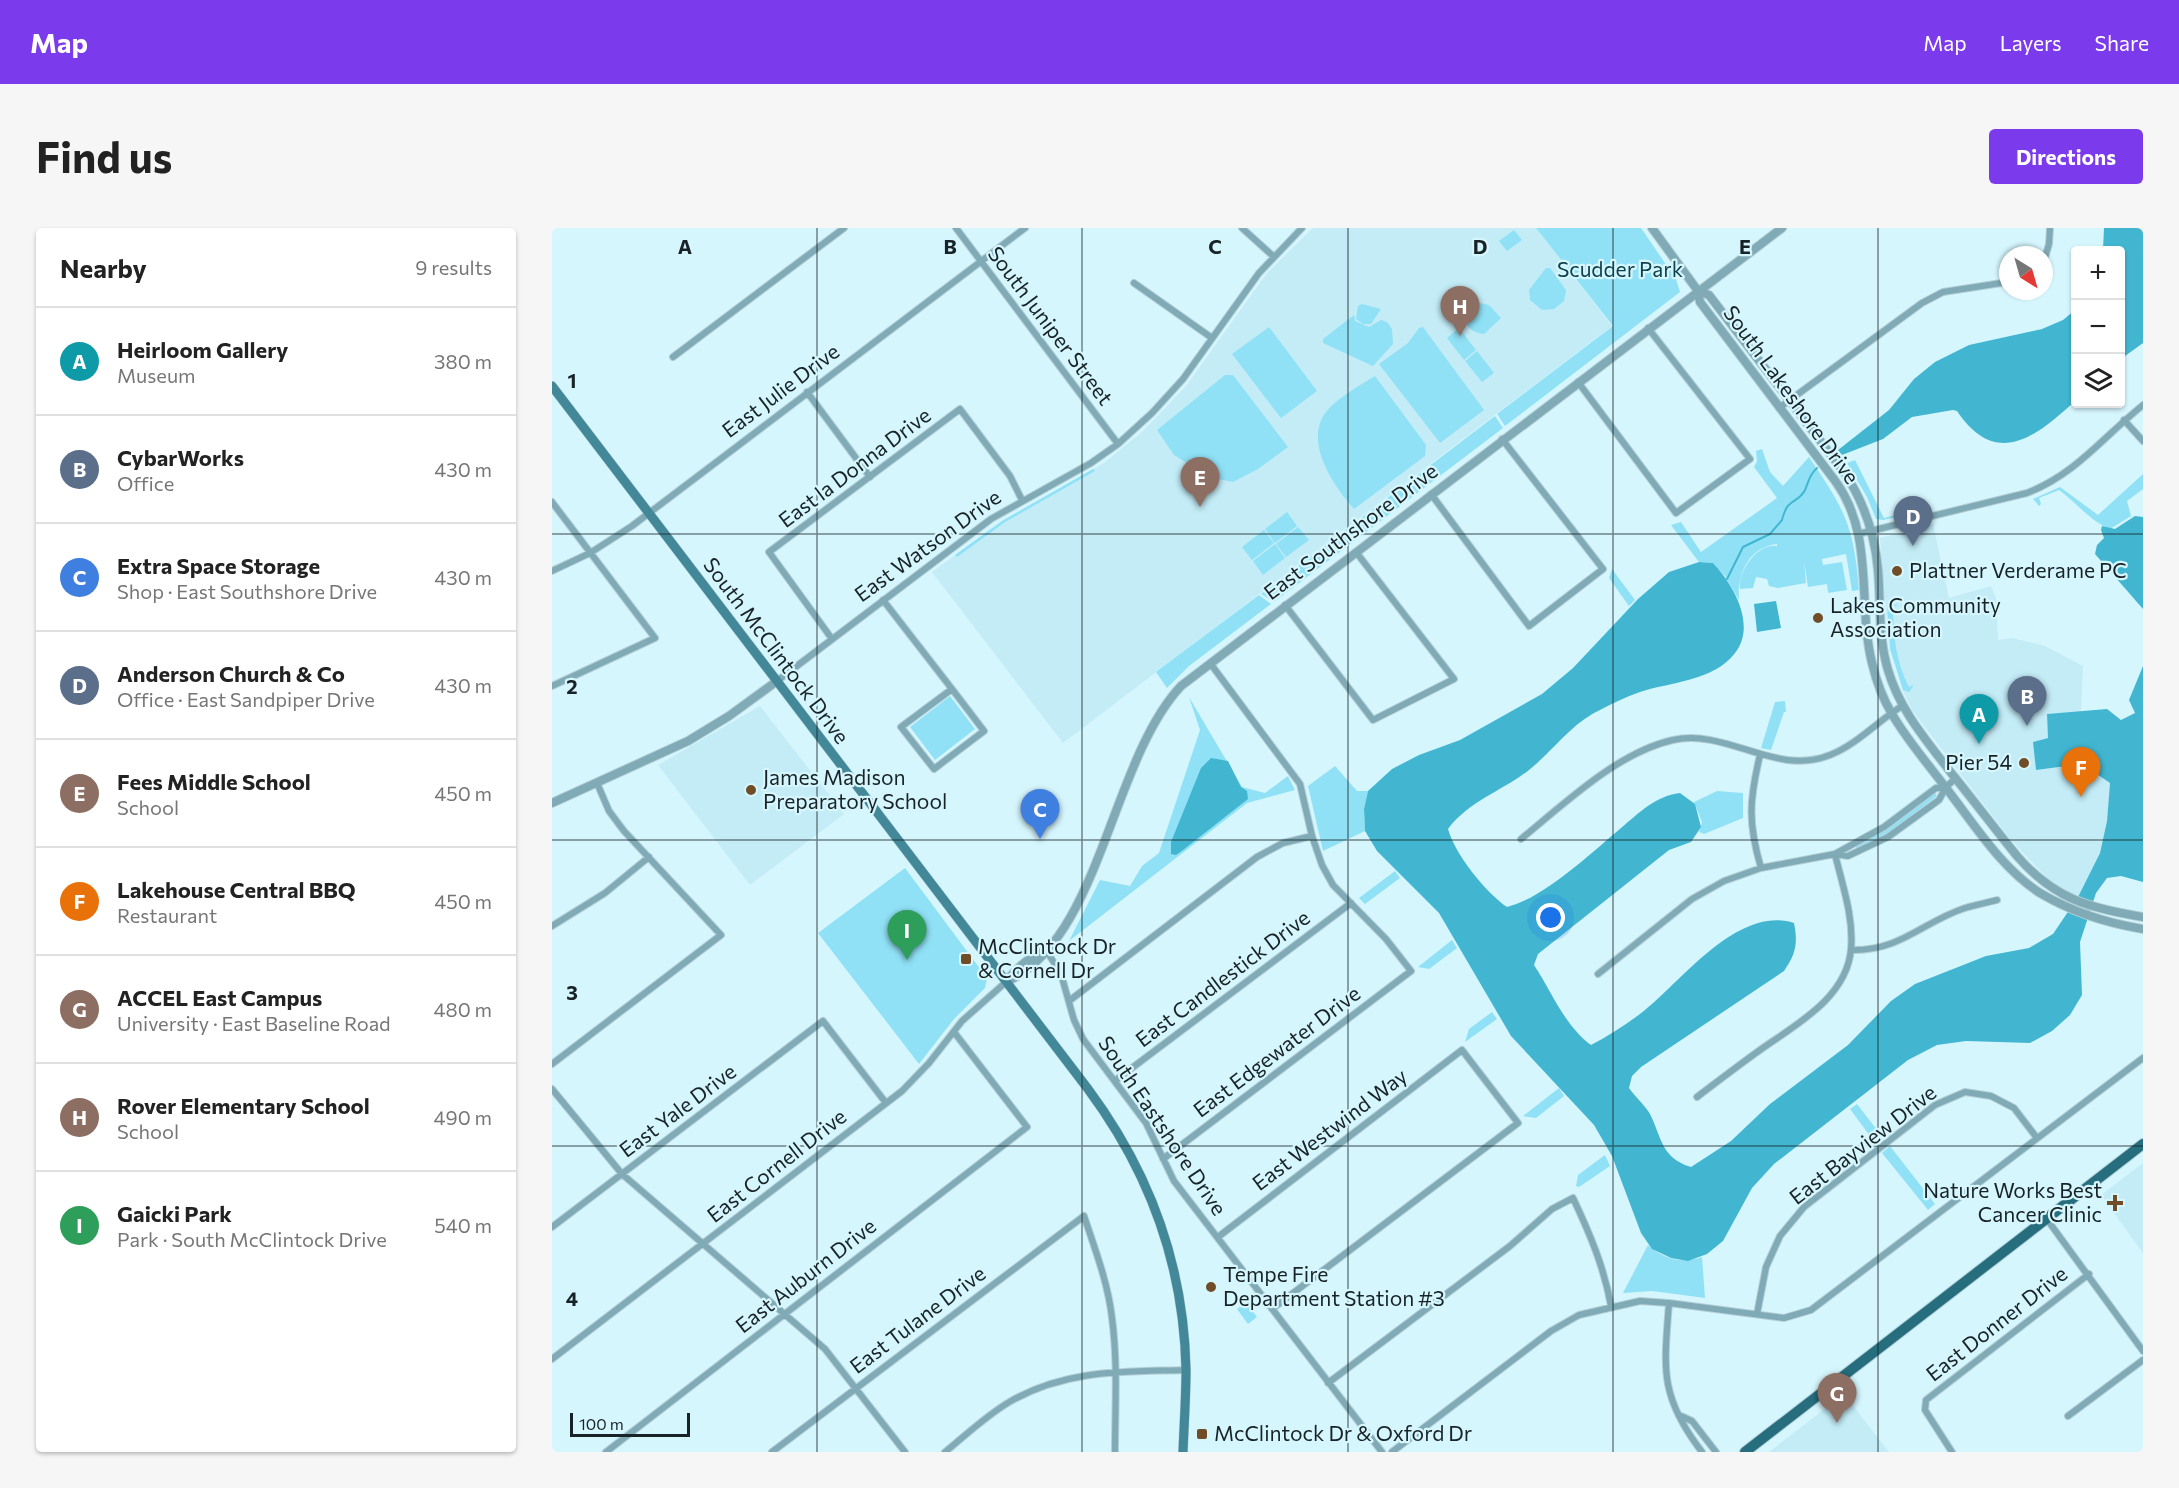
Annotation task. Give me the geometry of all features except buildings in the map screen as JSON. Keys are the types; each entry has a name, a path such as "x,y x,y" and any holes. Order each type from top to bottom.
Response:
{"main road":[{"name":"South McClintock Drive","path":"552,386 1108,1116 1141,1174 1161,1224 1176,1280 1186,1370 1183,1452"},
{"path":"1745,1452 2143,1144"}],"street":[{"path":"673,357 844,228"},
{"name":"South Juniper Street","path":"956,228 1118,444"},
{"name":"East Julie Drive","path":"552,571 590,553 648,513 1025,228"},
{"path":"1242,228 1274,256"},
{"name":"East Watson Drive","path":"552,802 688,741 729,716 974,531 1023,500 1091,463 1118,444 1174,389 1274,256 1302,228"},
{"name":"South Lakeshore Drive","path":"1652,228 1698,291 1700,302 1839,487 1858,534 1872,662 1891,712 1946,787 2013,871 2040,892 2143,929"},
{"name":"East Southshore Drive","path":"1006,982 1022,975 1041,960 1067,923 1083,894 1151,727 1181,686 1502,439 1782,228"},
{"path":"2048,246 2050,228"},
{"path":"1779,408 1922,303 1943,292 1999,283"},
{"path":"1134,284 1212,338"},
{"name":"South Lakeshore Drive","path":"1698,291 1709,295 1849,479 1872,531 1880,631 1886,663 1902,706 2025,866 2068,903"},
{"path":"1578,382 1676,513 1750,459 1648,328"},
{"path":"807,392 870,477"},
{"path":"1858,534 2027,493 2047,485 2083,460 2143,405"},
{"name":"East la Donna Drive","path":"832,639 769,552 960,409 1010,476 1023,500"},
{"path":"2124,420 2143,441"},
{"path":"1431,494 1529,626 1603,569 1502,439"},
{"path":"552,502 655,638 552,686"},
{"path":"1285,605 1373,720 1454,679 1356,552"},
{"path":"1866,596 1879,596"},
{"path":"883,600 952,689 984,732 934,769 901,727 952,689"},
{"path":"1210,663 1300,784 1312,836 1322,865 1333,885 1350,903"},
{"path":"1521,839 1615,766 1644,748 1675,739 1697,738 1727,744 1780,760 1807,760 1830,755 1902,706"},
{"path":"1760,755 1750,812 1753,840 1761,868"},
{"path":"1834,854 1848,856 1888,837 1939,800 1946,787 1956,778"},
{"path":"552,1064 721,935 609,812 597,783"},
{"path":"1598,974 1692,899 1724,881 1761,868 1834,854 1884,827 1936,788 1946,787"},
{"path":"1069,1001 1257,857 1283,843 1312,836"},
{"path":"1697,1097 1810,1015 1832,993 1846,968 1851,950 1851,922 1834,854"},
{"path":"552,926 605,893 649,858"},
{"path":"1851,950 1873,950 1896,943 1963,909 1997,900"},
{"name":"East Edgewater Drive","path":"1163,1159 1411,971 1386,939 1350,903"},
{"name":"East Candlestick Drive","path":"1116,1080 1350,903"},
{"name":"South Lakeshore Drive","path":"2098,914 2143,917"},
{"name":"South Eastshore Drive","path":"1046,950 1061,974 1074,1020 1083,1039 1116,1080 1146,1124 1174,1181 1382,1452"},
{"name":"East Cornell Drive","path":"552,1359 912,1082 978,1005 1006,982"},
{"name":"East Yale Drive","path":"552,1227 823,1021 886,1103"},
{"name":"East Auburn Drive","path":"606,1452 1027,1127 954,1032"},
{"name":"East Westwind Way","path":"1218,1237 1462,1050 1518,1123 1272,1309"},
{"path":"1392,1452 1551,1331 1579,1316 1611,1306 1640,1301 1670,1302 1784,1318 1811,1311 2143,1058"},
{"path":"552,1089 622,1174 825,1349 857,1387 905,1452"},
{"name":"East Bayview Drive","path":"1757,1314 1771,1257 1780,1236 1803,1208 1935,1105 1965,1092 1991,1096 2014,1108 2037,1138"},
{"path":"1328,1383 1510,1246 1552,1209 1573,1198 1596,1246 1606,1277 1611,1306"},
{"name":"East Tulane Drive","path":"772,1452 1084,1216 1103,1273 1112,1317 1116,1372"},
{"path":"2046,1218 2143,1351"},
{"name":"East Donner Drive","path":"1952,1452 1925,1410 1926,1400 2089,1274"},
{"path":"1670,1302 1665,1377 1684,1429 1702,1452"},
{"path":"2068,1416 2143,1360"},
{"path":"945,1452 1009,1402 1042,1386 1077,1375 1186,1370"},
{"path":"1114,1452 1116,1372"},
{"path":"1681,1416 1692,1420 1716,1452"}],"shaded area":[{"path":"1313,228 1536,228 1612,326 1063,743 932,572 1002,521 1104,463 1143,431 1186,386 1267,273"},
{"path":"2104,228 2143,228 2143,343 2125,356 2125,246 2103,246"},
{"path":"2071,313 2071,404 2046,426 2031,435 2016,441 2001,443 1986,439 1972,429 1957,411 1953,410 1912,417 1883,439 1842,455 1838,450 1889,410 1914,379 1935,362 1969,345 2042,329 2063,320"},
{"path":"2135,516 2143,517 2143,609 2095,554 2097,545 2104,538 2102,526 2115,529"},
{"path":"1933,524 1949,598 1991,586 1996,598 1998,640 2012,638 2045,646 2083,666 2081,712 2047,714 2048,738 2033,742 2036,770 2082,764 2110,783 2107,821 2100,853 2078,897 2062,891 2011,840 1912,710 1902,689 1888,633 1880,538"},
{"path":"1699,562 1713,563 1728,582 1740,605 1744,630 1735,653 1716,670 1640,692 1588,717 1529,770 1466,811 1448,829 1457,850 1472,872 1489,892 1507,907 1551,885 1655,801 1680,793 1695,804 1701,827 1691,842 1669,850 1538,954 1534,965 1573,1028 1591,1045 1639,1015 1694,964 1733,934 1753,925 1773,920 1794,923 1795,948 1784,971 1641,1067 1632,1076 1629,1088 1648,1111 1664,1146 1674,1158 1691,1167 1731,1141 1770,1104 1848,1045 1891,1001 1915,984 1986,956 2029,948 2053,934 2078,897 2100,853 2107,821 2110,783 2082,764 2036,770 2033,742 2048,738 2047,714 2107,709 2121,720 2135,713 2129,700 2143,666 2143,882 2121,876 2107,878 2096,893 2080,942 2082,995 2070,1015 2052,1031 2030,1043 1966,1041 1937,1045 1908,1060 1774,1164 1752,1188 1723,1241 1707,1254 1688,1261 1671,1258 1652,1249 1641,1233 1612,1156 1594,1125 1511,1036 1439,913 1377,851 1365,831 1364,809 1368,791 1392,769 1419,755 1460,740 1542,694 1573,668 1638,599 1669,572"},
{"path":"1776,601 1781,628 1757,632 1754,604"},
{"name":"James Madison Preparatory School","path":"760,706 844,814 750,885 658,765"},
{"path":"1211,758 1228,761 1241,787 1247,791 1248,799 1176,855 1171,854 1171,842 1201,768"},
{"path":"2143,1163 2143,1253 2101,1195"},
{"path":"1844,1394 1889,1452 1769,1452"}],"green space":[{"name":"Scudder Park","path":"1536,228 1641,228 1676,279 1680,292 1505,426 1497,414 1613,326"},
{"path":"1514,230 1522,240 1507,251 1499,241"},
{"path":"1546,268 1550,268 1566,290 1564,301 1554,309 1542,310 1530,300 1529,290"},
{"path":"1466,300 1489,305 1501,318 1484,334 1472,330 1465,317"},
{"path":"1362,304 1381,309 1371,324 1363,324 1356,319 1358,306"},
{"path":"1354,315 1355,321 1369,327 1381,320 1387,322 1392,329 1393,344 1373,366 1323,343 1323,339"},
{"path":"1269,327 1317,391 1281,418 1232,354"},
{"path":"1423,327 1484,410 1440,443 1379,364 1408,343 1419,328"},
{"path":"1459,328 1476,350 1464,360 1447,338"},
{"path":"1477,351 1494,373 1482,382 1465,361"},
{"path":"1225,375 1233,375 1288,447 1258,469 1233,482 1209,477 1174,455 1157,430"},
{"path":"1375,376 1426,445 1425,456 1354,509 1330,476 1324,463 1319,450 1320,424 1326,412 1336,401"},
{"path":"1495,416 1503,428 1274,602 1261,594"},
{"path":"1762,449 1770,472 1783,486 1809,457 1846,519 1854,550 1859,590 1852,591 1846,554 1817,560 1822,559 1823,565 1842,562 1847,590 1828,593 1827,584 1808,587 1804,561 1806,583 1778,588 1769,586 1767,579 1756,577 1753,588 1740,589 1742,574 1750,560 1762,549 1777,546 1777,544 1767,546 1759,550 1746,564 1742,572 1740,581 1739,600 1725,576 1713,563 1699,562 1671,525 1681,522 1701,552 1777,498 1754,467 1757,461 1756,451"},
{"path":"1855,460 1884,518 1916,510 1916,502 1919,512 1883,520 1876,519 1867,497 1847,463"},
{"path":"1093,469 1095,471 1005,522 957,557 955,555 1002,521"},
{"path":"2143,474 2143,489 2127,501 2131,516 2110,529 2090,517 2059,490 2039,498 2041,504 2039,506 2033,499 2060,487 2098,515"},
{"path":"1287,512 1297,526 1275,543 1265,529"},
{"path":"1298,527 1309,540 1286,557 1276,544"},
{"path":"1264,530 1274,543 1252,560 1242,547"},
{"path":"1275,544 1285,558 1263,575 1253,561"},
{"path":"1612,569 1635,600 1629,606 1609,578"},
{"path":"1259,595 1271,604 1189,666 1167,688 1156,672"},
{"path":"1887,603 1898,605 1893,606 1895,637 1898,658 1905,678 1909,687 1914,685 1909,692 1903,690 1890,649"},
{"path":"950,696 975,729 935,760 910,727"},
{"path":"1189,697 1242,787 1265,793 1288,776 1295,790 1247,803 1069,941 1100,880 1130,886 1142,866 1159,853 1200,730"},
{"path":"1785,701 1786,712 1784,712 1771,750 1761,748 1775,702"},
{"path":"1335,766 1357,791 1368,791 1364,809 1365,831 1323,851 1308,786"},
{"path":"1717,791 1743,793 1743,818 1704,834 1699,832 1702,822 1694,802"},
{"path":"1935,793 1937,796 1891,831 1856,849 1856,845 1886,830"},
{"path":"905,868 987,978 985,988 954,1019 919,1064 818,933"},
{"path":"1395,871 1400,878 1365,904 1359,898"},
{"path":"1452,940 1457,948 1429,969 1418,967"},
{"path":"1492,1012 1497,1019 1465,1042 1469,1029"},
{"path":"1559,1088 1564,1096 1536,1118 1523,1116"},
{"path":"1857,1104 1881,1135 1873,1140 1850,1109"},
{"path":"1890,1146 1935,1204 1928,1210 1882,1153"},
{"path":"1605,1155 1610,1166 1579,1187 1576,1186 1578,1175"},
{"path":"1648,1245 1660,1254 1673,1259 1687,1260 1702,1257 1705,1298 1652,1291 1623,1293"},
{"path":"1246,1302 1257,1317 1248,1324 1237,1309"}],"waterway":[{"path":"1727,579 1743,547 1770,534 1782,520 1787,507 1802,495 1817,468"}],"place":[{"name":"Rover Elementary School","path":"1460,336"},
{"name":"Fees Middle School","path":"1200,507"},
{"name":"Anderson Church & Co","path":"1913,546"},
{"name":"Plattner Verderame PC","path":"1897,571"},
{"name":"Lakes Community Association","path":"1818,618"},
{"name":"CybarWorks","path":"2027,726"},
{"name":"Heirloom Gallery","path":"1979,744"},
{"name":"Pier 54","path":"2024,763"},
{"name":"James Madison Preparatory School","path":"751,790"},
{"name":"Lakehouse Central BBQ","path":"2081,797"},
{"name":"Extra Space Storage","path":"1040,839"},
{"name":"McClintock Dr & Cornell Dr","path":"966,959"},
{"name":"Gaicki Park","path":"907,960"},
{"name":"Nature Works Best Cancer Clinic","path":"2115,1203"},
{"name":"Tempe Fire Department Station #3","path":"1211,1287"},
{"name":"ACCEL East Campus","path":"1837,1423"},
{"name":"McClintock Dr & Oxford Dr","path":"1202,1434"}]}
